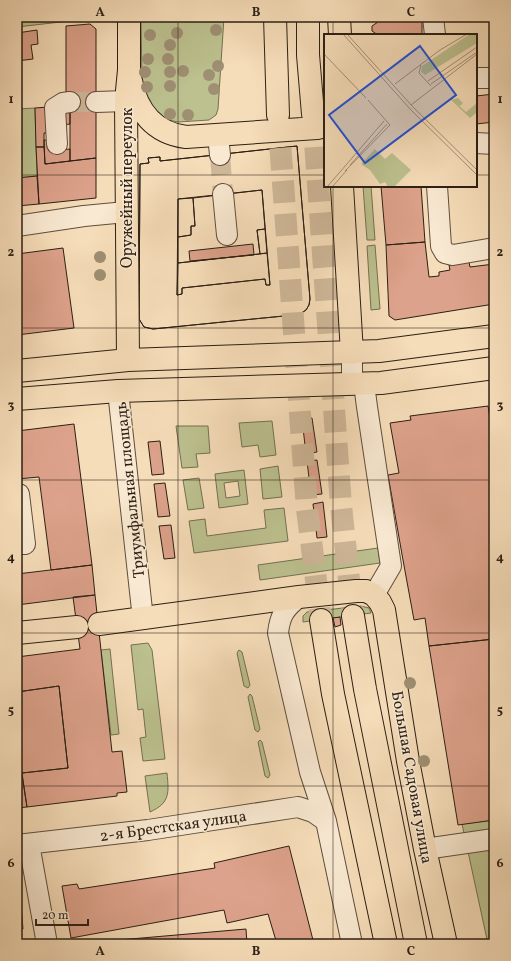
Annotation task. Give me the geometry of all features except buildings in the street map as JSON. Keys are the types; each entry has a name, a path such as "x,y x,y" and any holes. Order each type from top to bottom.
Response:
{"main road":[{"name":"Оружейный переулок","path":"128,360 126,100 129,70 129,17"},
{"path":"275,17 275,57 278,115"},
{"path":"129,70 133,90 139,106 146,117 167,133 176,136 219,145 320,125 308,55 308,17"},
{"path":"339,17 340,34"},
{"path":"342,187 352,353"},
{"path":"17,371 128,360 352,353 379,351 494,336"},
{"name":"Триумфальная площадь","path":"118,391 381,383 494,368"},
{"path":"17,399 118,391"},
{"path":"98,624 361,590 379,602"},
{"name":"Большая Садовая улица","path":"379,602 425,849 446,944"},
{"name":"Большая Садовая улица","path":"353,616 378,758 416,944"},
{"path":"321,620 333,694 386,944"},
{"path":"17,633 77,627"}],"street":[{"path":"434,17 434,34"},
{"path":"477,78 494,78"},
{"path":"96,102 126,100"},
{"path":"57,144 55,108 63,103 70,102"},
{"path":"477,143 494,144"},
{"path":"437,187 441,246 445,253 453,255 494,248"},
{"path":"223,194 227,235"},
{"path":"17,226 84,216 126,212"},
{"path":"352,353 390,566 379,602"},
{"name":"Триумфальная площадь","path":"118,391 143,619"},
{"path":"17,494 19,494 25,544 17,544"},
{"path":"299,597 284,611 279,622 278,633 310,772 326,821 352,944"},
{"name":"2-я Брестская улица","path":"23,844 148,830 298,807 314,812 326,821"},
{"path":"425,849 494,839"},
{"path":"23,844 47,944"}],"green space":[{"path":"39,17 77,17 78,20 17,27 17,20"},
{"path":"141,17 224,17 218,109 216,115 209,120 178,122 169,120 163,118 149,106 142,83"},
{"path":"35,108 37,176 17,178 17,109"},
{"path":"363,187 371,187 375,240 367,240"},
{"path":"375,245 380,309 371,310 367,246"},
{"path":"272,421 276,455 260,457 258,445 242,447 239,423"},
{"path":"176,426 208,426 210,453 196,454 198,467 182,468"},
{"path":"278,466 282,497 263,499 260,469"},
{"path":"244,470 248,504 219,508 215,474","holes":["238,481 240,496 226,498 224,483"]},
{"path":"199,478 204,508 188,510 183,480"},
{"path":"284,508 288,541 194,553 189,521 205,519 207,536 266,528 264,510"},
{"path":"378,548 380,563 260,580 258,565"},
{"path":"361,606 369,608 371,613 303,622 303,616 307,612"},
{"path":"148,643 152,650 165,759 143,761 140,738 146,737 143,709 138,710 131,645"},
{"path":"110,649 119,734 111,735 101,650"},
{"path":"239,650 242,652 250,685 248,688 244,686 237,653"},
{"path":"250,694 252,696 260,729 258,732 255,730 248,697"},
{"path":"260,740 262,742 270,775 268,778 265,776 258,742"},
{"path":"167,773 167,797 157,809 150,812 145,776"},
{"path":"494,820 494,944 488,944 462,824"}],"tunnel":[{"path":"70,102 96,102"},
{"path":"313,114 341,506 353,616"},
{"path":"278,115 307,509 321,620"},
{"path":"220,155 223,194"}]}
